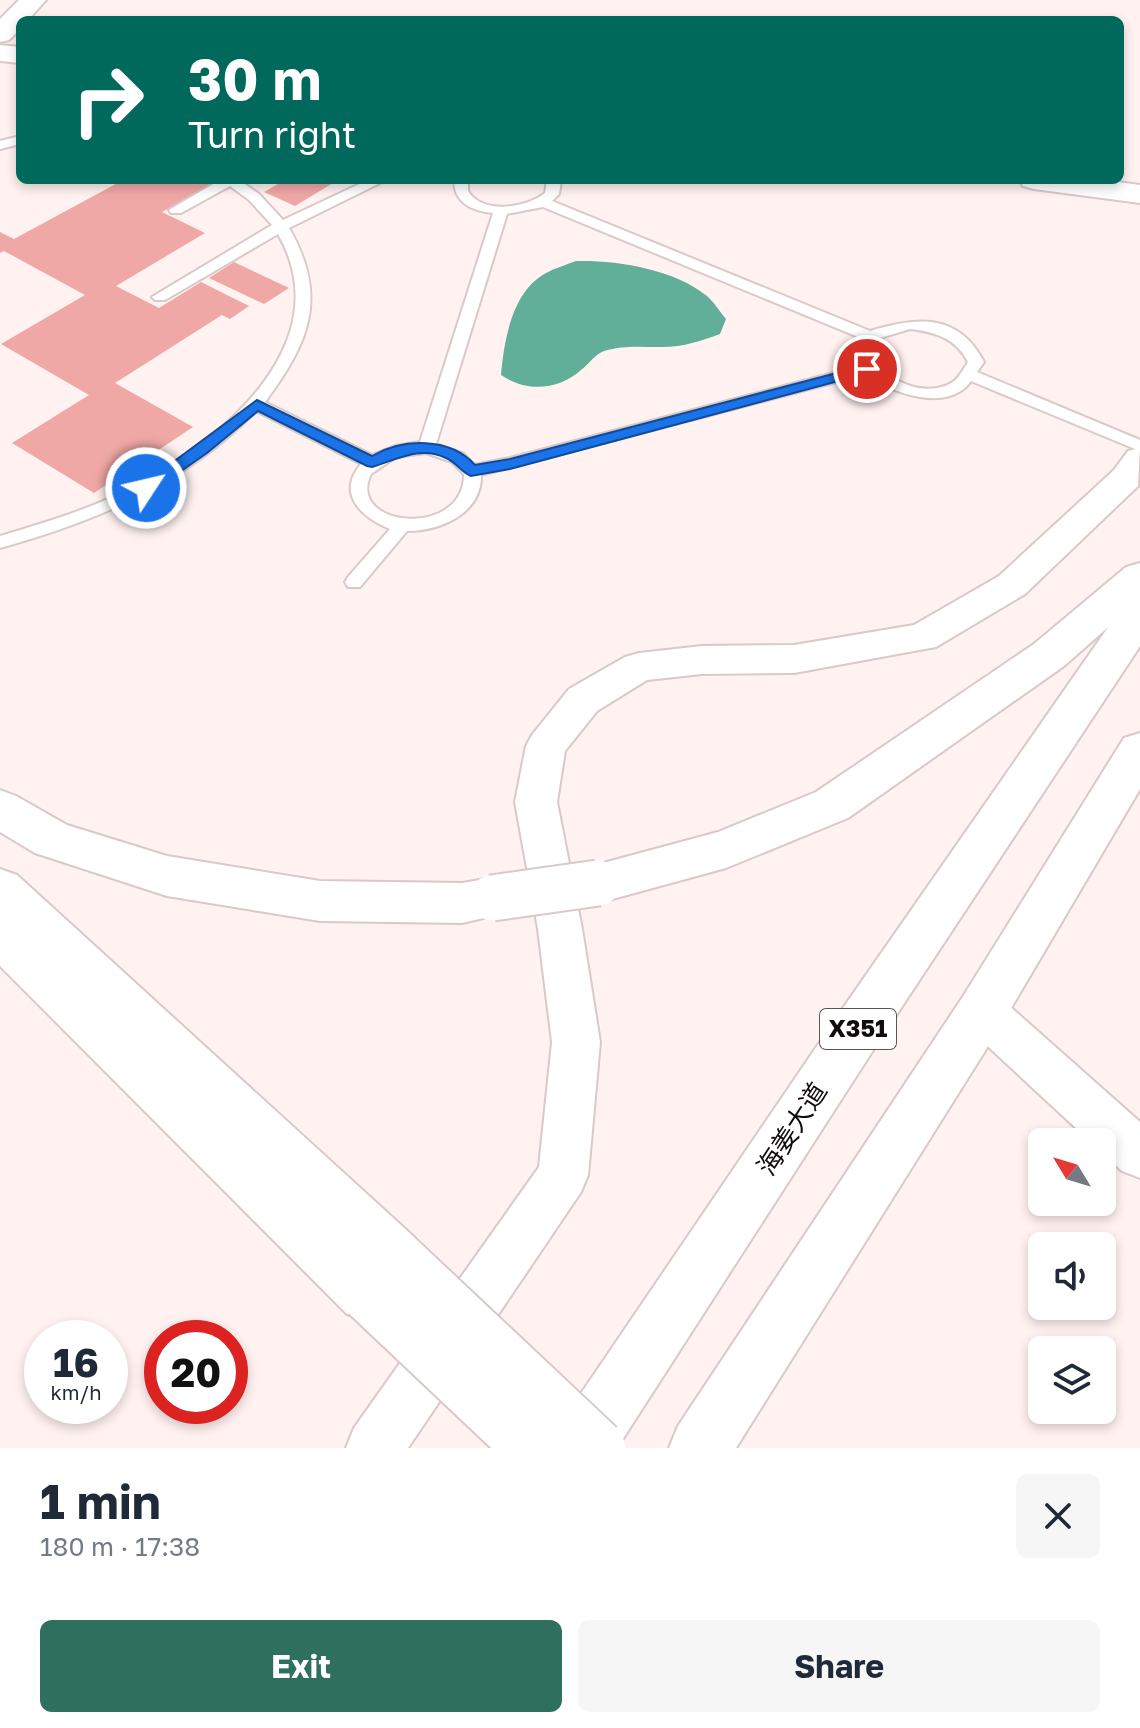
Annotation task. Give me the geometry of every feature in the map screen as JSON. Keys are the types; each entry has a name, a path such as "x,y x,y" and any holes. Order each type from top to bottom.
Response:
{"main road":[{"path":"17,16 33,0"},
{"path":"0,34 16,18"},
{"path":"1064,184 1140,194"},
{"path":"0,809 52,839 167,876 320,901 462,903 598,883 726,849 832,805 1049,655 1140,577"},
{"name":"海姜大道","path":"581,1448 852,1038 1140,613"},
{"path":"700,1448 982,1011 1140,750"},
{"path":"0,889 381,1275 532,1448"},
{"path":"0,934 381,1275 597,1448"}],"street":[{"path":"374,1448 563,1175 576,1042 560,929 536,802 546,746 583,700 639,667 702,660 794,659 923,637 1012,585 1126,478 1140,459"},
{"path":"982,1011 1140,1154"}],"lane":[{"path":"176,210 223,184"},
{"path":"0,542 93,513 146,488 257,405 286,364 302,319 305,280 293,246 273,212 235,184"},
{"path":"160,297 281,226 370,184"},
{"path":"460,184 463,196 472,203 501,210 517,210 543,202 552,194 553,184"},
{"path":"543,202 869,336"},
{"path":"427,447 501,210"},
{"path":"909,324 933,326 955,335 970,347 976,362 972,376 959,386 942,392 899,389 880,380 867,369 861,357 862,346 869,336 886,327 909,324"},
{"path":"471,471 510,464 867,369"},
{"path":"972,376 1140,446"},
{"path":"257,405 372,462"},
{"path":"427,447 446,451 461,459 471,471 474,486 467,503 451,516 428,523 403,525 380,519 364,508 357,493 360,476 372,462 388,453 427,447"},
{"path":"354,582 403,525"}],"shaded area":[{"path":"576,261 644,268 694,287 710,298 726,319 720,334 675,346 625,347 604,351 572,377 552,385 541,387 511,381 501,375 508,333 518,304 534,281"}],"building":[{"path":"116,184 212,184 162,212 205,233 116,286 159,308 201,282 249,306 230,319 222,315 115,383 193,427 94,493 12,443 89,395 1,344 85,295 4,251 0,253 0,232 14,239"},
{"path":"278,184 331,184 295,206 264,192"},
{"path":"234,262 289,288 264,304 209,278"}],"route":[{"path":"146,488 257,405 372,462 388,453 427,447 446,451 461,459 471,471 510,464 867,369"}]}
